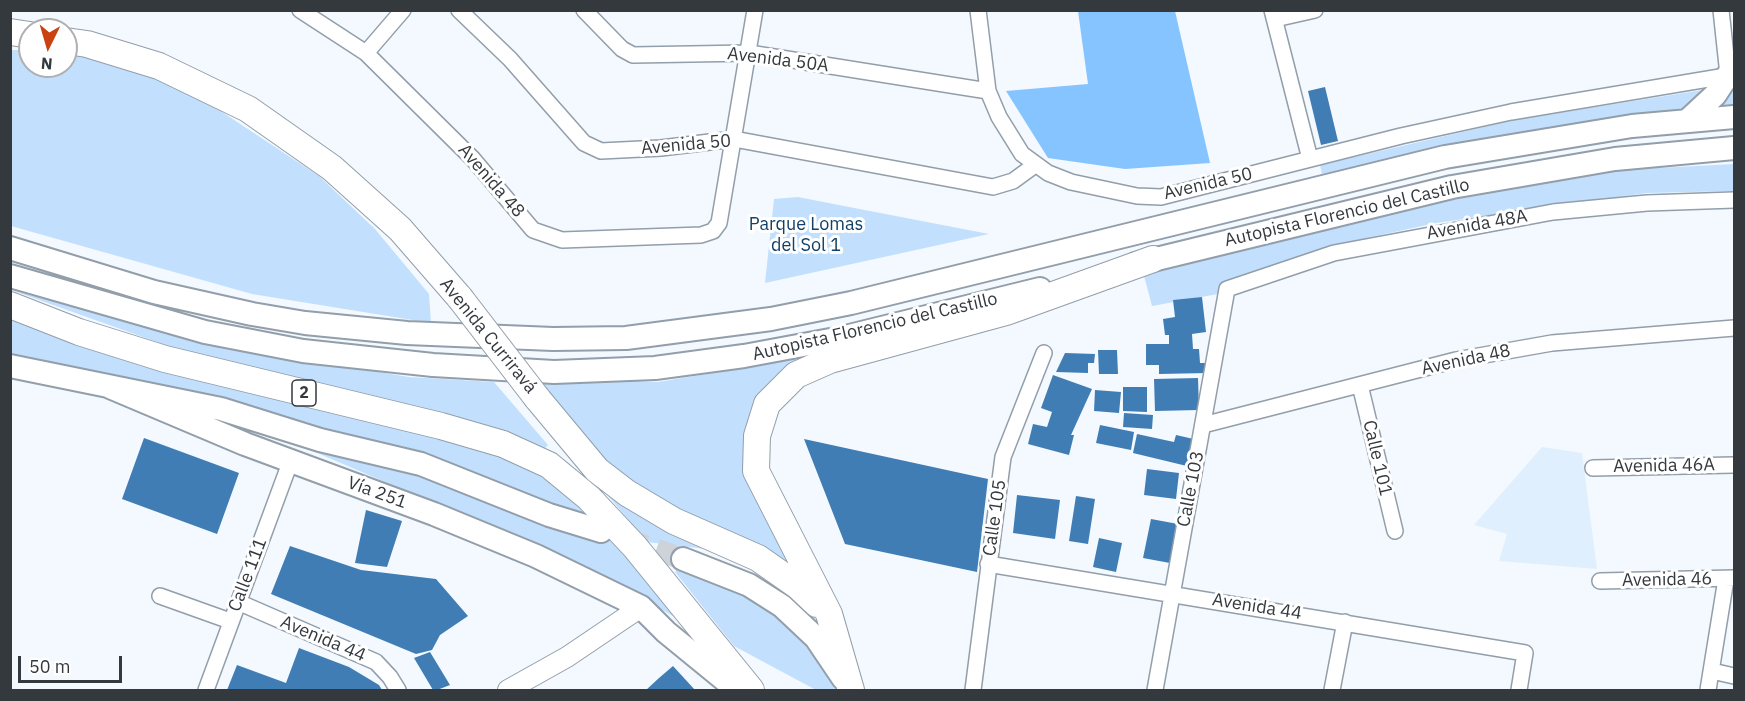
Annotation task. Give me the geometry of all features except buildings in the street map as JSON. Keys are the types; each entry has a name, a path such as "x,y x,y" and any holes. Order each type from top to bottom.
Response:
{"highway":[{"name":"Avenida Curriravá","path":"78,43 159,66 248,110 332,168 400,229 460,298 537,398 597,470 627,493 674,521 758,558 798,586 828,614"},
{"path":"850,690 828,614 756,471 757,436 767,404 796,375 830,360 1006,312 1153,259"},
{"name":"2","path":"10,305 79,332 165,359 503,444 549,465 589,498 635,547 751,690"}],"main road":[{"path":"1688,120 1715,95 1731,75"},
{"name":"Autopista Florencio del Castillo","path":"10,248 154,292 252,314 305,323 407,333 553,339 626,338 771,319 851,303 1445,157 1632,126 1734,117"},
{"name":"Autopista Florencio del Castillo","path":"10,276 205,332 303,351 433,365 554,372 655,368 744,357 933,317 1153,259 1452,187 1615,159 1734,148"},
{"name":"Vía 251","path":"10,366 221,408 320,440 421,464 549,515 601,531"},
{"name":"Vía 251","path":"110,387 536,556 641,607 682,646 737,690"},
{"path":"221,408 274,436 291,460 328,454 392,457"},
{"path":"683,559 749,585 782,606 816,638 850,690"},
{"path":"828,614 844,642 863,690"}],"street":[{"name":"Avenida 48","path":"300,10 366,53 443,128 533,230 549,237 562,240 701,235 713,231 718,223 734,139"},
{"path":"366,53 403,10"},
{"name":"Avenida 50","path":"459,10 510,58 584,143 592,148 602,150 662,148 734,139 993,187 1013,182 1035,165 1071,182 1128,195 1161,197 1511,112 1731,75"},
{"name":"Avenida 50A","path":"584,10 622,49 633,55 749,53 988,91"},
{"path":"734,139 755,10"},
{"path":"978,10 988,91 1013,141 1035,165"},
{"path":"1310,159 1273,15 1315,10"},
{"path":"1721,10 1731,75"},
{"name":"Avenida 48A","path":"1227,288 1334,253 1553,212 1647,203 1734,200"},
{"name":"Calle 103","path":"1155,690 1227,288"},
{"name":"Avenida 48","path":"1203,425 1456,360 1552,343 1734,328"},
{"name":"Calle 105","path":"973,690 1003,457 1044,353"},
{"name":"Calle 101","path":"1360,385 1395,531"},
{"name":"Calle 111","path":"206,690 291,460"},
{"name":"Avenida 46A","path":"1593,468 1734,465"},
{"name":"Avenida 44","path":"988,564 1525,653 1519,690"},
{"path":"1708,690 1730,579"},
{"name":"Avenida 46","path":"1600,581 1730,579"},
{"path":"160,596 230,621"},
{"name":"Avenida 44","path":"238,602 376,662 398,690"},
{"path":"508,690 586,645 641,607"},
{"path":"1332,690 1345,622"},
{"path":"1712,672 1734,676"}],"shaded area":[{"path":"1078,11 1175,11 1210,163 1125,169 1048,158 1006,91 1088,84"},
{"path":"1542,447 1582,453 1597,569 1499,561 1507,534 1474,525"}],"green space":[{"path":"10,50 18,50 18,78 78,78 78,55 143,73 216,108 319,176 375,229 429,294 431,323 252,294 11,226"},
{"path":"1734,85 1734,111 1518,136 1322,174 1320,165 1514,120"},
{"path":"1734,164 1734,191 1647,193 1436,223 1330,246 1231,281 1218,294 1152,306 1143,272 1416,204 1619,170"},
{"name":"Parque Lomas del Sol 1","path":"798,197 989,234 765,283 774,199"},
{"path":"11,290 216,345 409,377 494,382 548,445 541,453 227,367"},
{"path":"10,311 489,447 574,493 693,628 605,576 226,414 11,358"},
{"path":"815,356 775,378 758,403 749,435 814,590 642,493 594,449 536,378 658,382"},
{"path":"599,485 715,550 647,542"},
{"path":"682,564 794,618 843,690 816,690 734,646 675,572"}],"tunnel":[{"path":"625,539 683,559"}]}
